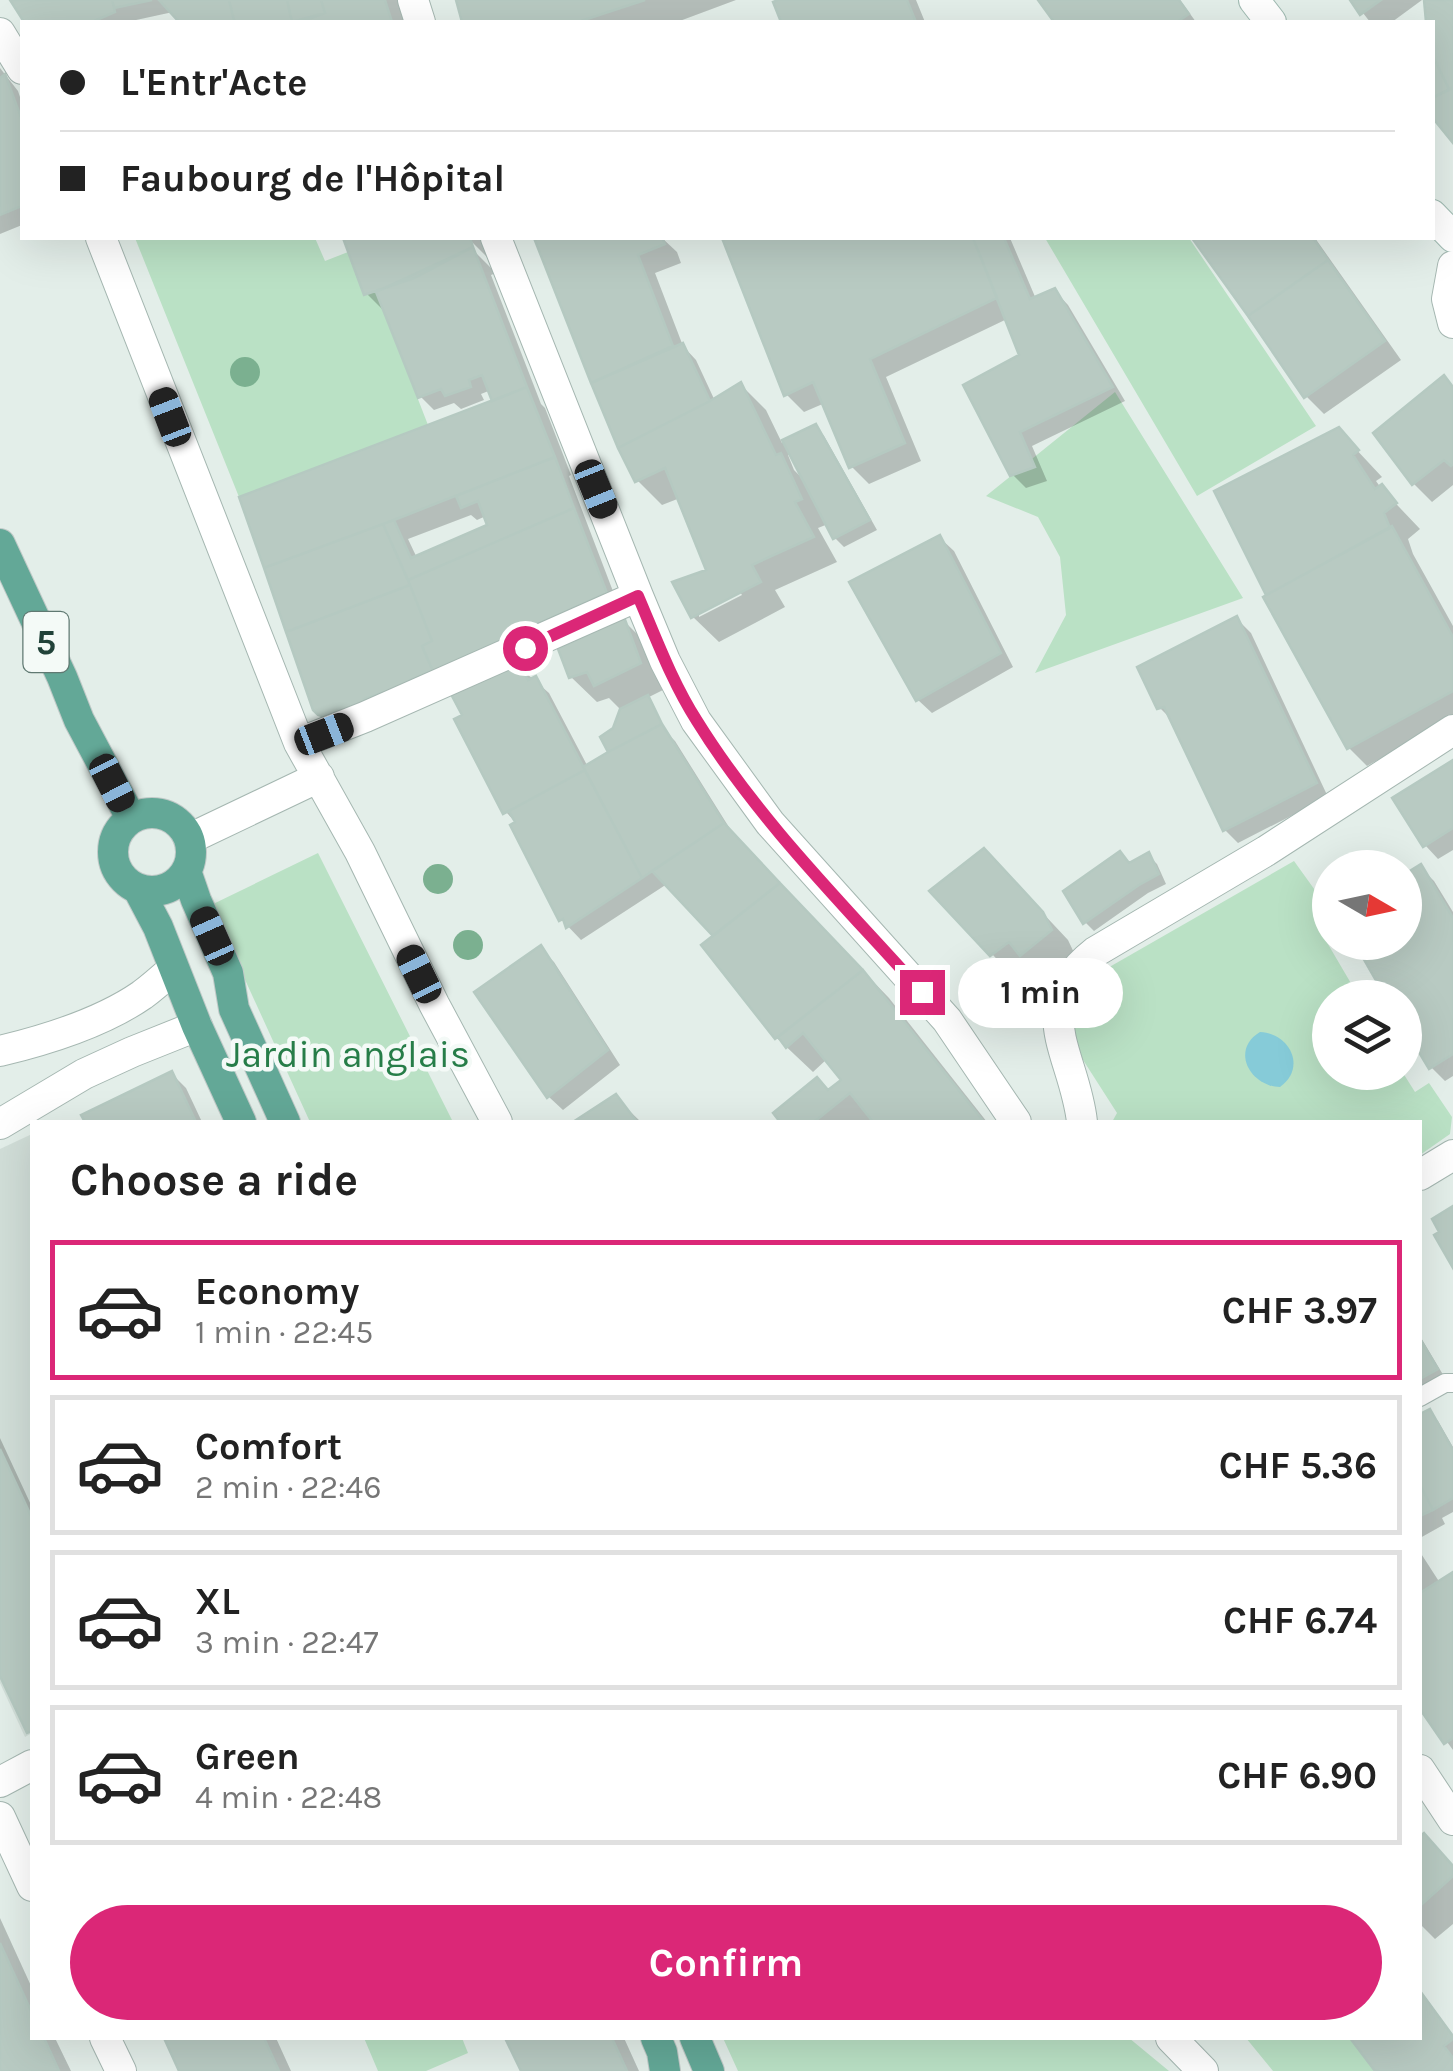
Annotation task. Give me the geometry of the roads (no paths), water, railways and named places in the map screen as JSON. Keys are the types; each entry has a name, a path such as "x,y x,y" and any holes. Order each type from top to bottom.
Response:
{"main road":[{"name":"5","path":"0,544 80,720 130,818"},
{"path":"138,889 160,891 179,880 190,861 189,840 176,820 165,814 154,812 130,818 116,835 112,856 120,876 138,889 158,928 240,1120"},
{"path":"186,872 228,973 234,1009 283,1120"},
{"path":"657,2040 665,2071"},
{"path":"696,2040 710,2071"}],"street":[{"path":"1254,0 1269,20"},
{"path":"0,33 20,66"},
{"path":"1435,217 1453,237"},
{"path":"103,240 299,743 360,852 496,1120"},
{"path":"497,240 638,596 696,721 770,823 947,1020 1015,1120"},
{"path":"1453,266 1447,299 1453,323"},
{"path":"299,743 365,718 638,596"},
{"path":"1082,1120 1079,1097 1061,1047 1058,1018 1064,988 1081,963 1266,851 1453,730"},
{"path":"189,840 319,777"},
{"path":"0,1051 44,1039 115,1010 142,995 173,969"},
{"path":"0,1124 84,1074 197,1026"},
{"path":"1422,1174 1453,1156"},
{"path":"0,1782 30,1766"},
{"path":"1422,1775 1438,1814"},
{"path":"0,1816 30,1882"},
{"path":"106,2040 121,2071"}],"lane":[{"path":"1422,1397 1445,1383 1453,1383"}],"water":[{"path":"1260,1032 1280,1038 1291,1053 1292,1071 1280,1087 1260,1081 1248,1066 1246,1048"}],"park label":[{"name":"Jardin anglais","path":"348,1054"}]}
